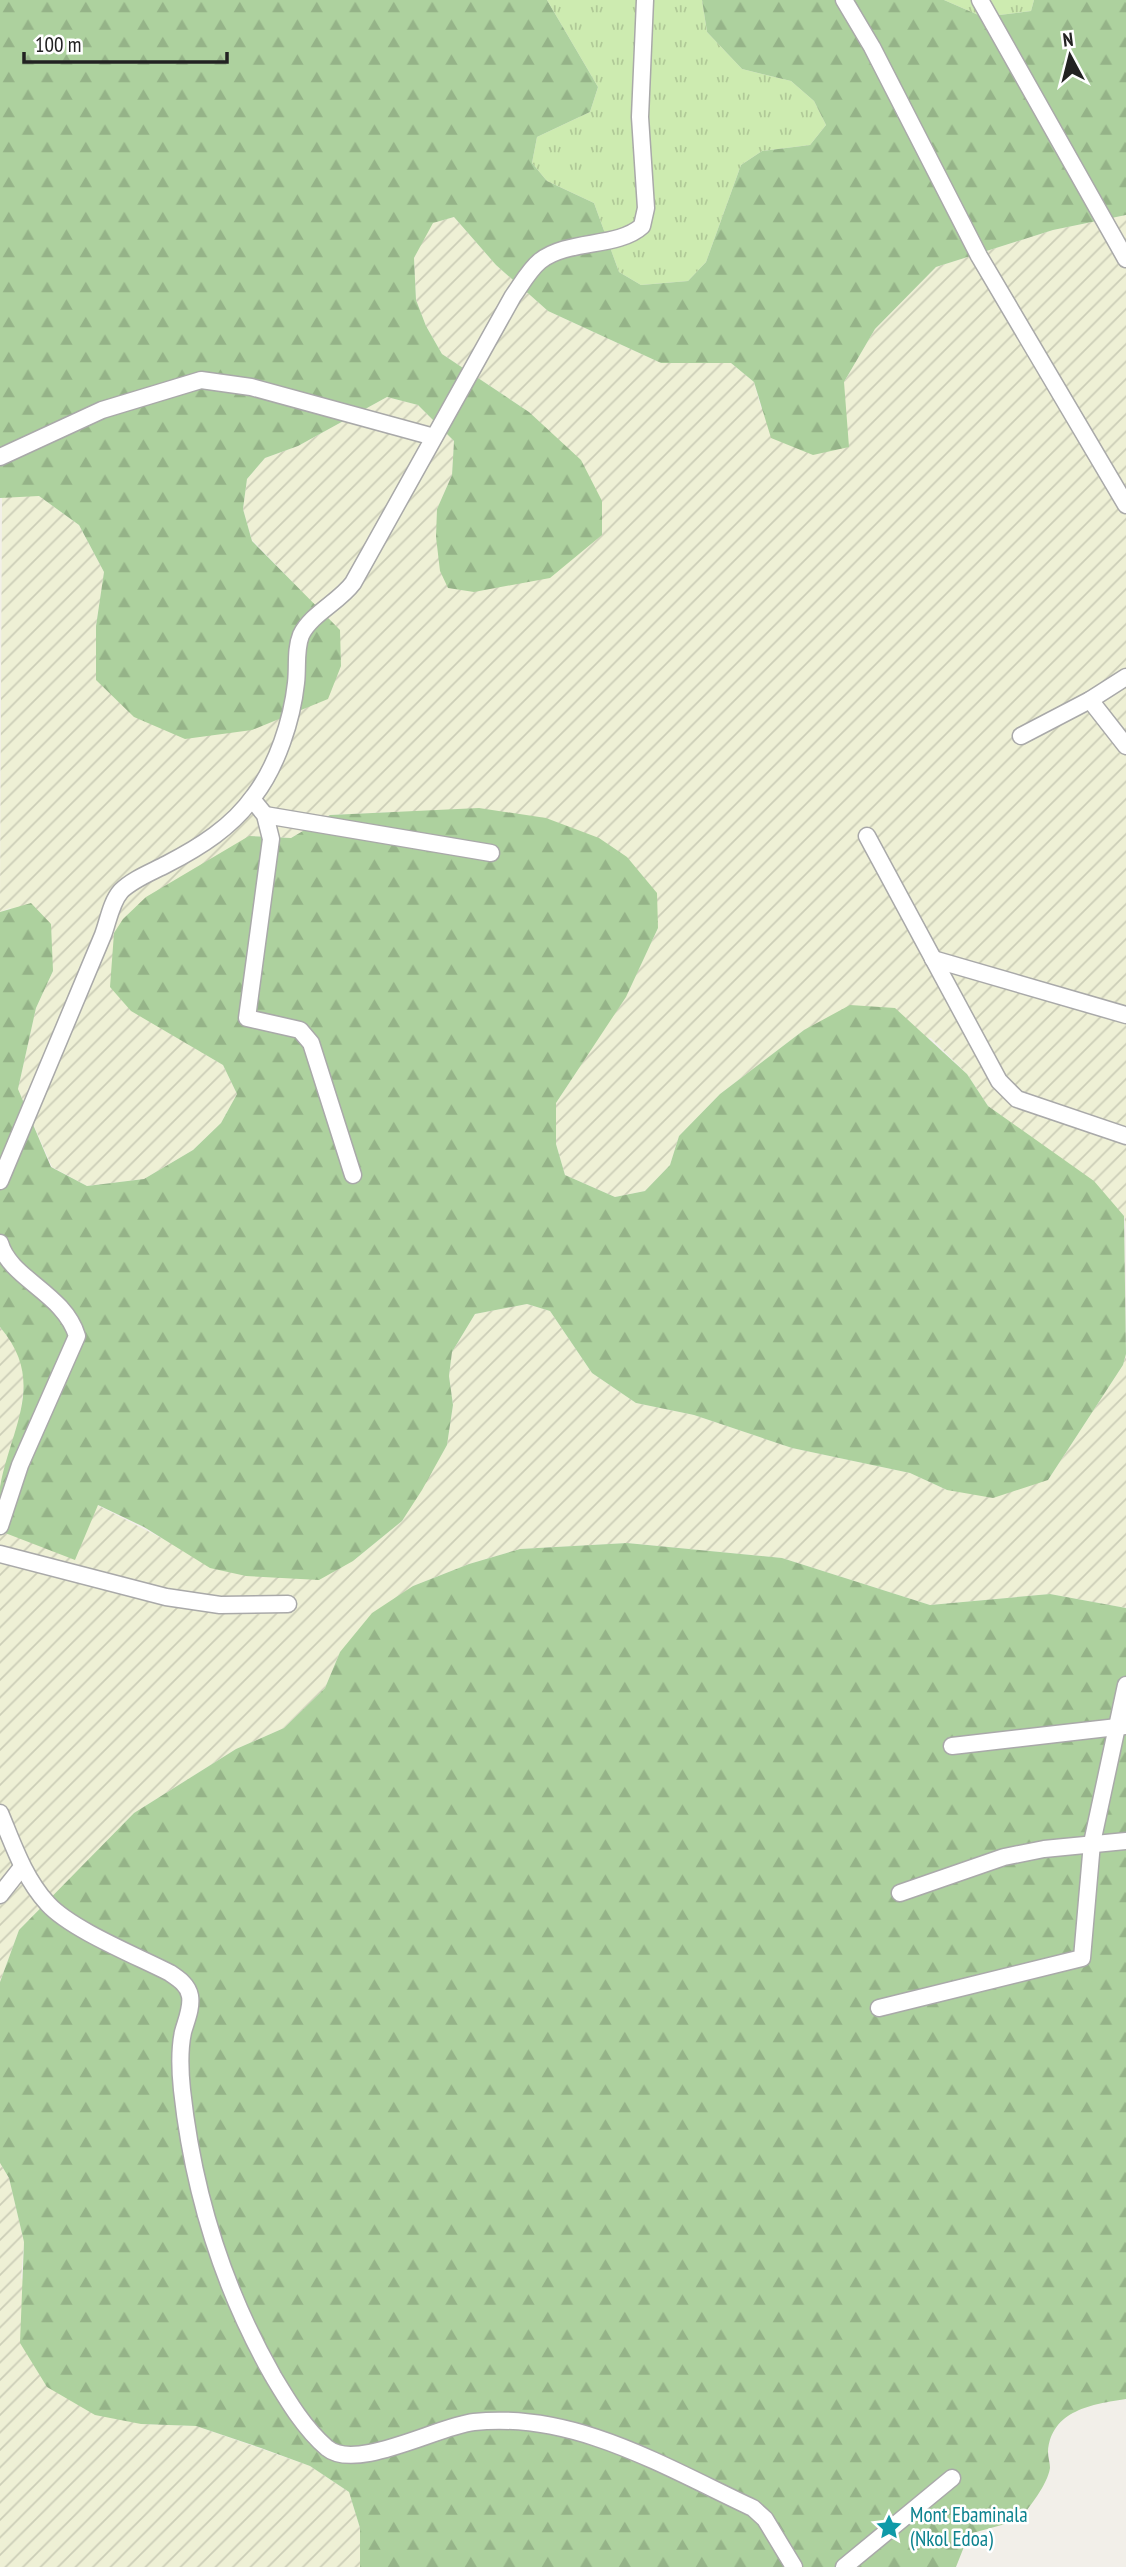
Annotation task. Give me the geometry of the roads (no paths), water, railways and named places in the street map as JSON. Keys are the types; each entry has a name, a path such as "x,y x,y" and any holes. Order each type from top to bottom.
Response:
{"street":[{"path":"0,1181 121,892 207,841 235,819 261,787 287,728 296,682 297,652 304,630 342,597 353,583 513,296 541,261 568,248 629,235 642,226 646,208 640,117 645,0"},
{"path":"844,0 872,47 979,256 1126,505"},
{"path":"980,0 1126,259"},
{"path":"0,457 102,410 201,380 251,387 434,437"},
{"path":"1021,736 1090,700 1126,677"},
{"path":"1090,700 1126,746"},
{"path":"252,799 265,815 271,839 247,1018 300,1030 311,1043 353,1175"},
{"path":"265,815 491,853"},
{"path":"867,836 999,1081 1017,1099 1126,1136"},
{"path":"933,959 1126,1015"},
{"path":"0,1243 2,1251 62,1306 72,1319 77,1336 20,1465 0,1526"},
{"path":"0,1554 166,1597 220,1605 288,1604"},
{"path":"878,2008 1082,1958 1092,1843 1122,1727 1126,1685"},
{"path":"952,1746 1122,1727"},
{"path":"0,1813 22,1867 49,1906 84,1929 170,1973 183,1982 190,1995 179,2069 186,2125 220,2267 254,2342 292,2408 328,2449 346,2456 357,2454 402,2445 441,2428 473,2422 527,2420 568,2427 625,2449 753,2508 765,2519 794,2567"},
{"path":"900,1893 1004,1857 1092,1843 1126,1841"},
{"path":"0,1895 22,1867"},
{"path":"844,2567 952,2478"}],"place":[{"name":"Mont Ebaminala (Nkol Edoa)","path":"889,2527"}]}
